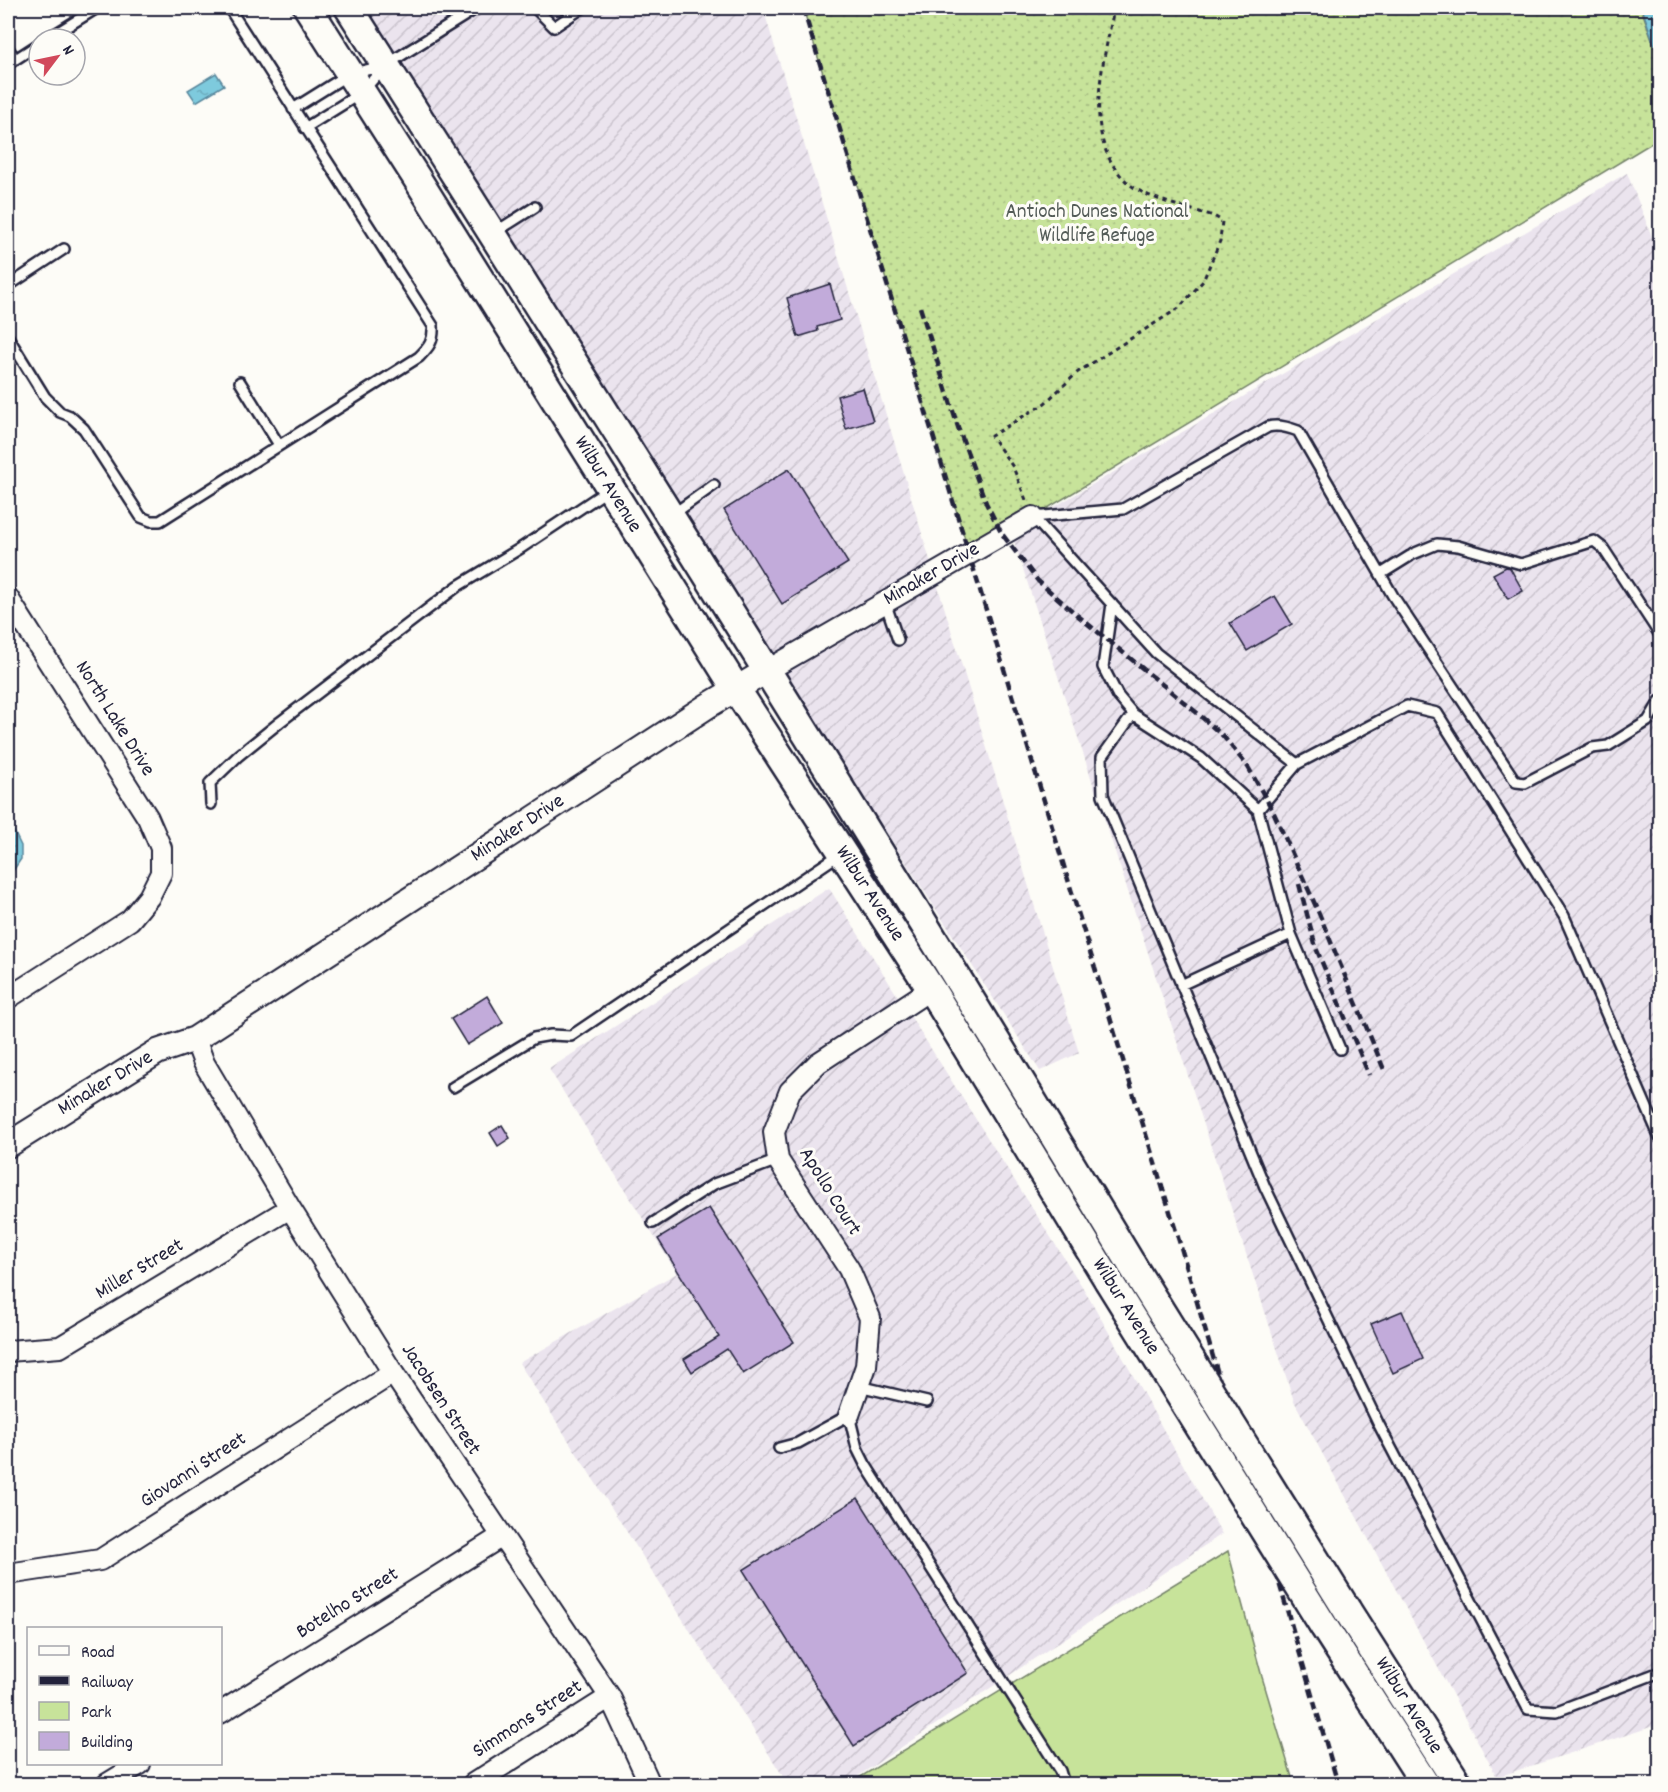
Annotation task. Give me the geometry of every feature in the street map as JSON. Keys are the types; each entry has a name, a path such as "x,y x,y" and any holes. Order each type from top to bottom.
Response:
{"main road":[{"name":"Wilbur Avenue","path":"308,8 736,689 931,989 1108,1280 1425,1785"},
{"name":"Wilbur Avenue","path":"349,8 768,670 1132,1265 1458,1785"},
{"path":"416,177 443,197 464,228 472,234 492,235"},
{"path":"931,989 955,974"}],"street":[{"name":"Minaker Drive","path":"8,1145 157,1052 195,1039 736,689 1033,517"},
{"name":"North Lake Drive","path":"8,998 130,920 149,897 160,873 161,848 148,818 11,609"},
{"name":"Apollo Court","path":"849,1415 866,1366 870,1318 849,1269 778,1160 774,1132 790,1091 818,1063 931,989"},
{"name":"Jacobsen Street","path":"195,1039 204,1063 290,1208 393,1372 610,1697 650,1785"},
{"name":"Miller Street","path":"8,1351 60,1347 290,1208"},
{"name":"Giovanni Street","path":"8,1574 100,1560 393,1372"},
{"name":"Botelho Street","path":"222,1712 502,1536"},
{"name":"Simmons Street","path":"472,1785 610,1697"},
{"path":"107,1785 138,1765"}],"lane":[{"path":"66,27 97,8"},
{"path":"8,338 45,397 60,412 70,416 84,429 141,517 151,521 160,521 419,357 429,348 433,337 433,326 229,8"},
{"path":"293,109 355,83 477,8"},
{"path":"536,8 554,27 582,8"},
{"path":"8,48 11,62 27,52"},
{"path":"305,128 355,83 386,65"},
{"path":"492,235 535,207"},
{"path":"8,286 64,249"},
{"path":"240,382 279,445"},
{"path":"1033,517 1123,509 1268,427 1281,426 1298,431 1393,596 1516,782 1525,783 1592,748 1608,746 1648,721 1660,701"},
{"path":"670,517 714,485"},
{"path":"211,804 210,783 238,756 280,722 458,586 521,548 610,489"},
{"path":"1033,517 1156,653 1297,764"},
{"path":"1381,574 1412,555 1437,544 1458,546 1521,564 1594,541 1603,548 1660,635"},
{"path":"885,602 898,640"},
{"path":"1112,604 1103,667 1118,696 1133,714 1201,758 1258,810 1291,934 1340,1049"},
{"path":"1258,810 1297,764 1407,706 1437,713 1564,916 1660,1138"},
{"path":"1133,714 1102,757 1103,795 1264,1187 1372,1413 1528,1709 1557,1711 1660,1672"},
{"path":"453,1087 534,1038 551,1035 571,1036 842,853"},
{"path":"1181,985 1291,934"},
{"path":"653,1223 714,1184 778,1160"},
{"path":"859,1386 927,1402"},
{"path":"778,1448 798,1443 849,1415 857,1448 865,1464 1060,1771 1064,1785"}],"path":[{"path":"1033,517 1013,467 991,435 1045,404 1078,372 1179,308 1203,281 1220,241 1222,221 1214,216 1155,198 1129,184 1108,158 1101,140 1098,101 1114,8"}],"shaded area":[{"path":"361,8 763,8 1079,1053 1040,1071 474,191"},
{"path":"1627,173 1660,257 1660,1724 1497,1777 1294,1401 1011,532"},
{"path":"829,888 1090,1299 1222,1534 846,1784 788,1784 519,1363 677,1273 549,1069"}],"green space":[{"name":"Antioch Dunes National Wildlife Refuge","path":"803,8 1630,8 1642,11 1660,62 1660,138 1033,517 969,552"},
{"path":"1228,1551 1294,1784 849,1784"}],"water":[{"path":"1628,8 1660,8 1660,62 1643,11"},
{"path":"216,73 224,85 196,102 188,90"},
{"path":"8,819 21,846 21,859 8,878"}],"building":[{"path":"830,284 840,320 817,327 818,331 798,337 787,298"},
{"path":"863,388 873,421 846,429 837,396"},
{"path":"789,469 848,563 782,604 724,510"},
{"path":"1506,567 1510,568 1523,591 1508,599 1493,574"},
{"path":"1275,596 1292,624 1247,651 1230,623"},
{"path":"487,996 503,1023 467,1045 451,1019"},
{"path":"502,1125 510,1138 498,1146 490,1133"},
{"path":"709,1208 794,1342 743,1374 727,1349 692,1372 684,1359 719,1337 658,1239"},
{"path":"1402,1311 1423,1359 1393,1373 1371,1324"},
{"path":"858,1498 968,1673 854,1746 743,1570"}],"railway":[{"path":"803,8 1180,1244 1338,1784"},
{"path":"920,307 958,427 986,503 1002,534 1038,581 1196,712 1223,736 1248,767 1273,811 1318,911 1385,1072"},
{"path":"1299,884 1316,948 1369,1075"}]}
